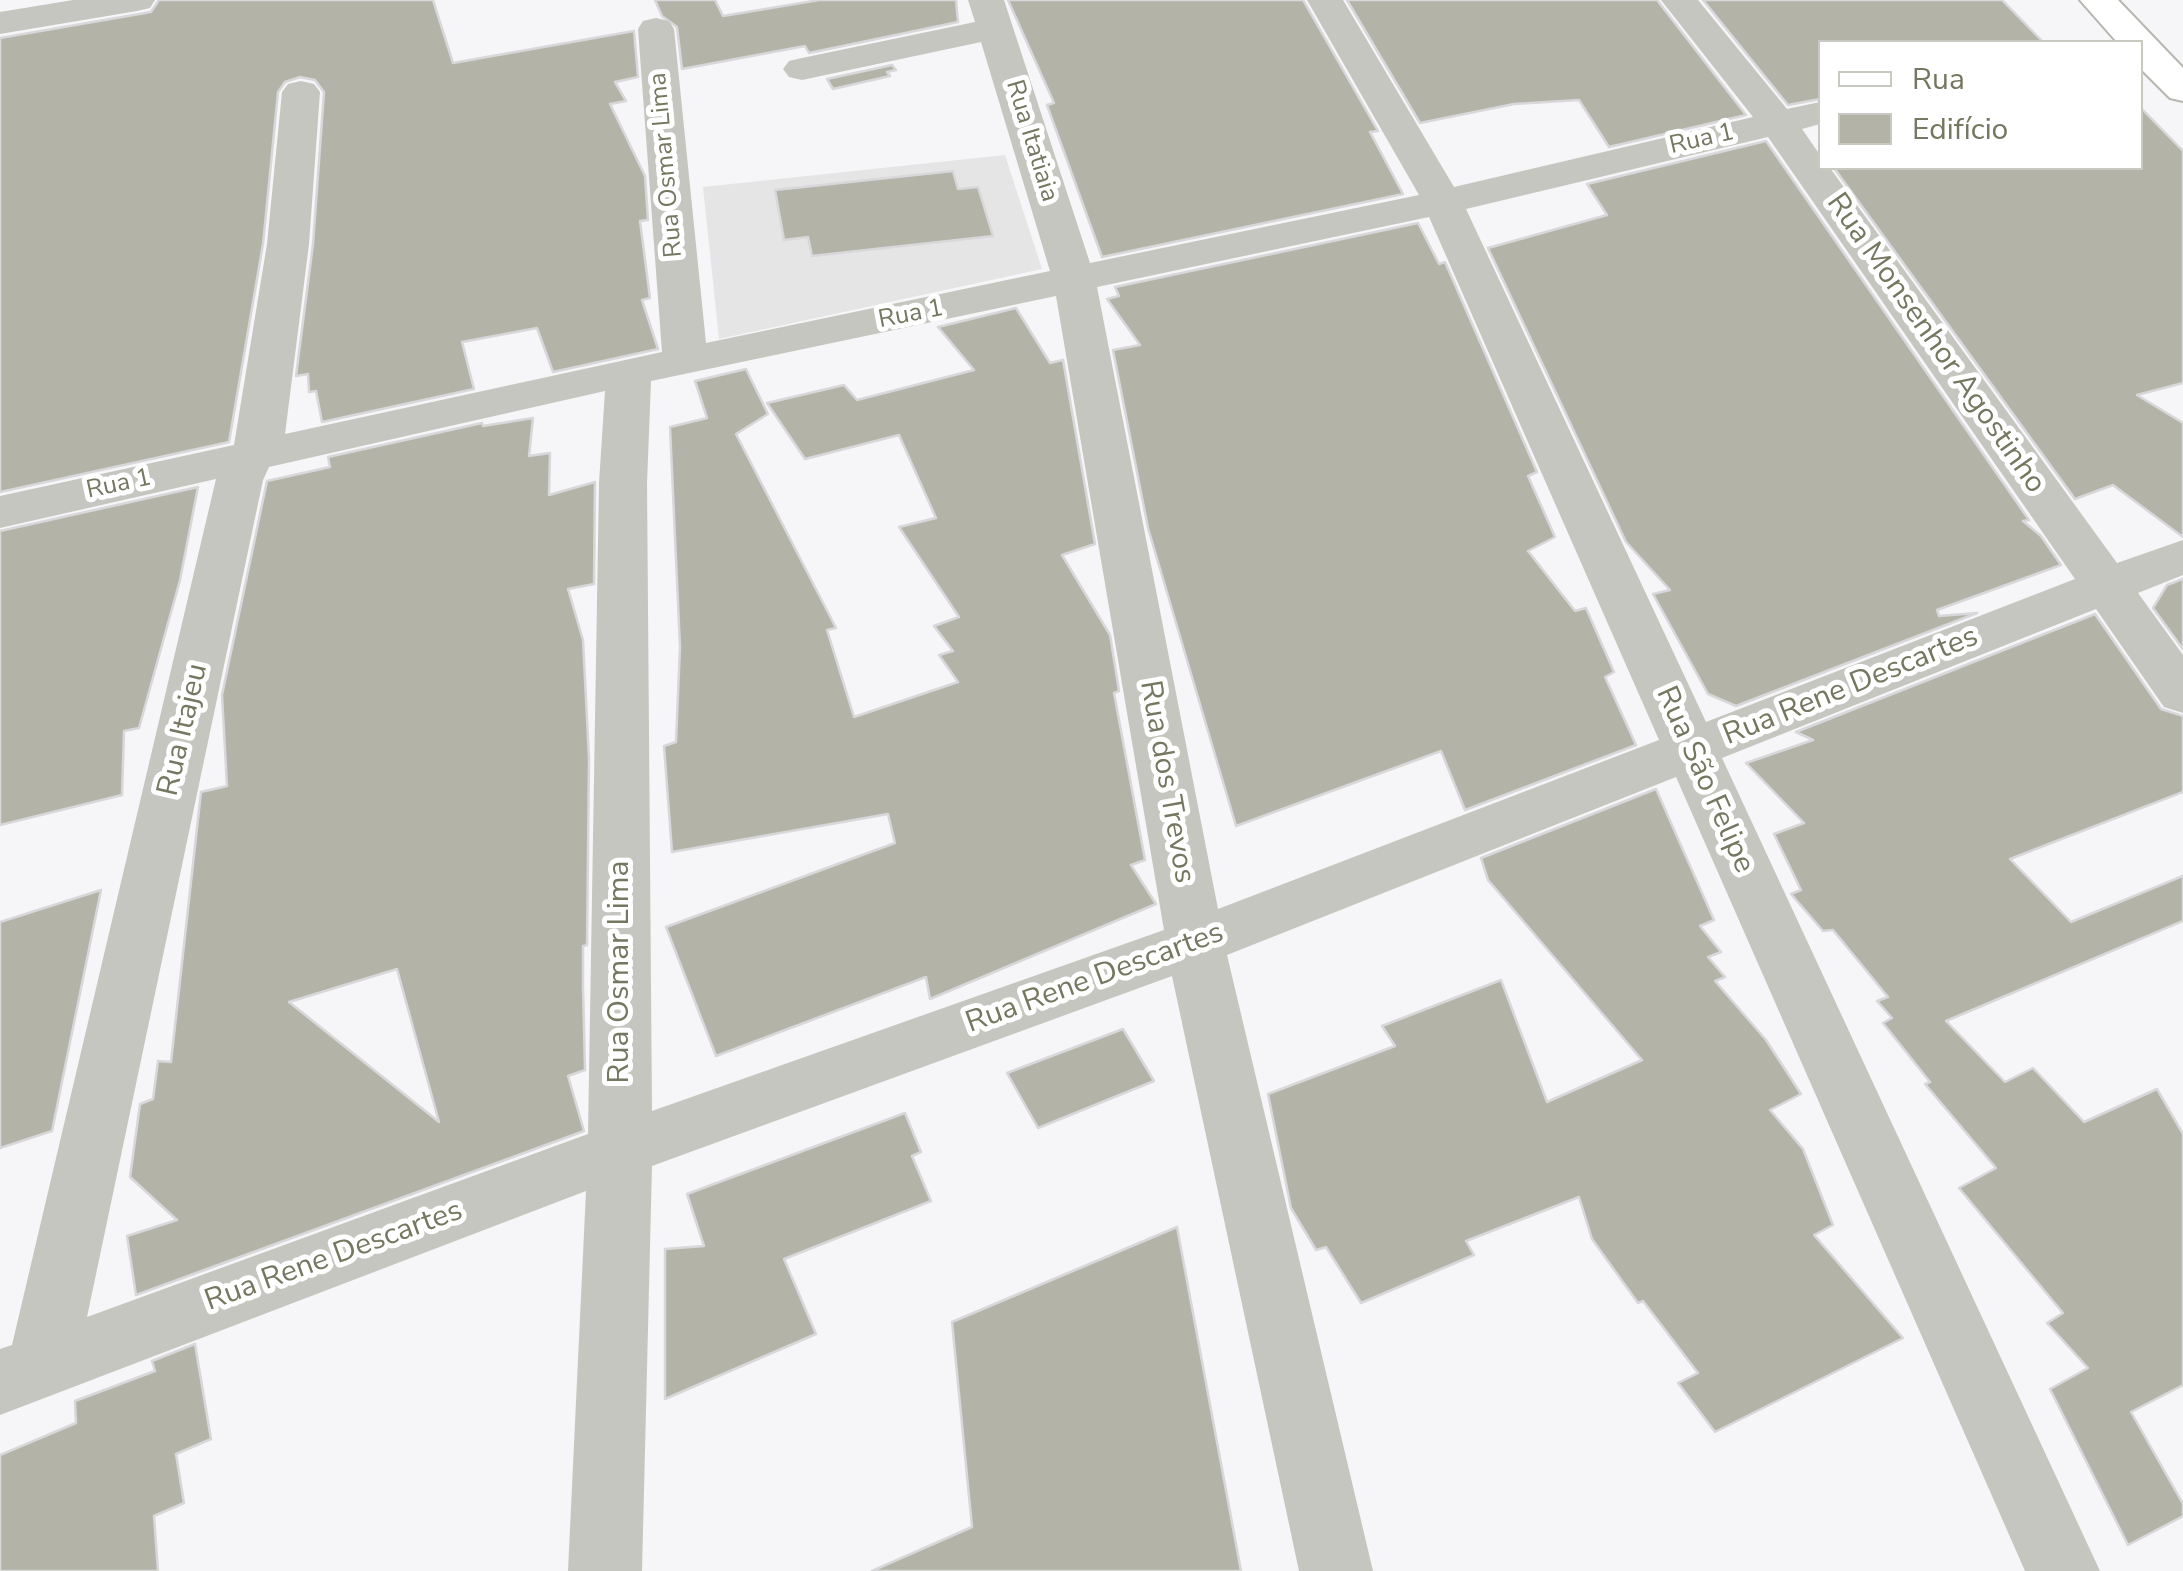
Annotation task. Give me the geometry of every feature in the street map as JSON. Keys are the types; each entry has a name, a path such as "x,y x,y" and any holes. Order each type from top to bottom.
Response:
{"main road":[{"path":"2098,0 2135,40"},
{"path":"2143,48 2183,90"}],"street":[{"path":"0,23 137,0"},
{"name":"Rua São Felipe","path":"1325,0 1443,202 2063,1571"},
{"name":"Rua Monsenhor Agostinho","path":"1679,0 1778,122 2183,694"},
{"path":"802,69 991,14"},
{"name":"Rua Itatiaia","path":"991,14 1075,282"},
{"name":"Rua Osmar Lima","path":"606,1571 620,1150 623,502 657,366 656,29"},
{"name":"Rua Itajeu","path":"21,1374 239,480 262,437 286,264 301,92"},
{"name":"Rua 1","path":"0,512 657,366 1075,282 1443,202 1818,113"},
{"name":"Rua dos Trevos","path":"1075,282 1195,943 1336,1571"},
{"name":"Rua Rene Descartes","path":"21,1374 620,1150 1195,943 2183,556"}],"shaded area":[{"path":"1005,155 1042,269 719,339 703,187"}],"building":[{"path":"159,0 433,0 453,63 634,31 638,77 615,82 626,101 610,104 645,176 648,220 640,221 650,298 642,300 658,349 553,372 537,328 462,342 474,389 322,422 316,391 309,392 308,374 296,376 313,244 324,92 315,80 300,77 285,82 278,92 263,244 229,442 0,492 0,38 151,12"},
{"path":"655,0 715,0 723,16 819,0 956,0 958,22 809,53 805,46 682,69 677,27 662,16"},
{"path":"1008,0 1303,0 1378,131 1370,132 1403,194 1102,257 1047,105 1054,103"},
{"path":"1347,0 1657,0 1746,115 1609,147 1579,100 1514,104 1420,123"},
{"path":"1703,0 2002,0 2041,40 1818,40 1818,99 1788,105"},
{"path":"892,65 896,70 887,72 890,76 833,89 827,79"},
{"path":"2143,110 2183,151 2183,383 2137,395 2183,423 2183,537 2113,485 2075,499 1835,170 2143,170"},
{"path":"1766,141 2029,520 2023,521 2041,536 2061,565 1937,610 1939,616 1977,613 1736,706 1708,694 1653,594 1670,590 1626,542 1488,248 1607,215 1587,184"},
{"path":"953,171 958,189 978,187 993,236 812,256 808,237 784,240 775,190"},
{"path":"1418,223 1439,264 1445,262 1537,472 1528,476 1555,537 1528,551 1575,611 1586,608 1614,672 1605,677 1636,745 1465,810 1441,751 1236,826 1148,528 1113,350 1140,345 1107,299 1119,296 1115,287"},
{"path":"1016,308 1050,363 1063,360 1095,544 1062,555 1110,635 1119,691 1114,693 1145,860 1131,865 1156,904 930,999 926,977 716,1056 666,927 895,843 888,814 672,852 664,746 676,742 680,647 670,427 707,418 695,381 746,369 768,414 736,434 836,628 827,630 854,717 958,682 939,655 953,651 934,626 959,617 899,527 936,518 899,435 805,459 767,403 844,385 857,400 974,370 938,327"},
{"path":"533,418 529,456 550,453 549,495 595,482 594,584 568,589 583,640 589,758 587,945 583,946 585,1070 568,1076 584,1131 136,1295 127,1236 177,1220 130,1177 140,1104 153,1099 158,1061 171,1062 201,792 227,786 222,695 267,481 330,467 328,457 482,423 483,426","holes":["397,969 439,1122 289,1002"]},
{"path":"198,487 180,580 139,728 124,731 122,795 0,825 0,531"},
{"path":"2183,579 2183,649 2153,608 2167,585"},
{"path":"2095,614 2161,709 2183,716 2183,792 2010,859 2071,922 2183,876 2183,921 1946,1021 2005,1082 2033,1068 2084,1122 2157,1089 2183,1134 2183,1385 2131,1412 2183,1504 2183,1516 2128,1545 2050,1389 2088,1368 2047,1323 2063,1313 1959,1188 1996,1168 1925,1084 1930,1082 1883,1023 1892,1018 1877,1001 1888,997 1833,930 1823,931 1791,894 1801,890 1774,834 1804,823 1746,763 1813,740 1796,732"},
{"path":"1656,789 1714,920 1700,926 1721,952 1708,957 1725,977 1715,981 1766,1040 1801,1094 1770,1110 1803,1149 1833,1225 1814,1235 1903,1338 1715,1432 1678,1383 1698,1373 1643,1301 1638,1303 1592,1239 1579,1197 1466,1241 1474,1255 1361,1303 1326,1247 1316,1250 1291,1208 1268,1094 1395,1046 1382,1026 1501,980 1547,1102 1642,1060 1488,880 1481,858"},
{"path":"101,890 52,1131 0,1148 0,922"},
{"path":"1123,1029 1154,1081 1038,1128 1007,1073"},
{"path":"905,1113 921,1152 912,1156 931,1201 784,1259 816,1334 665,1399 665,1249 704,1246 687,1194"},
{"path":"1177,1227 1241,1571 872,1571 972,1527 952,1322"},
{"path":"195,1344 211,1439 176,1454 184,1503 154,1516 158,1571 0,1571 0,1455 76,1423 75,1401 155,1371 152,1361"}]}
